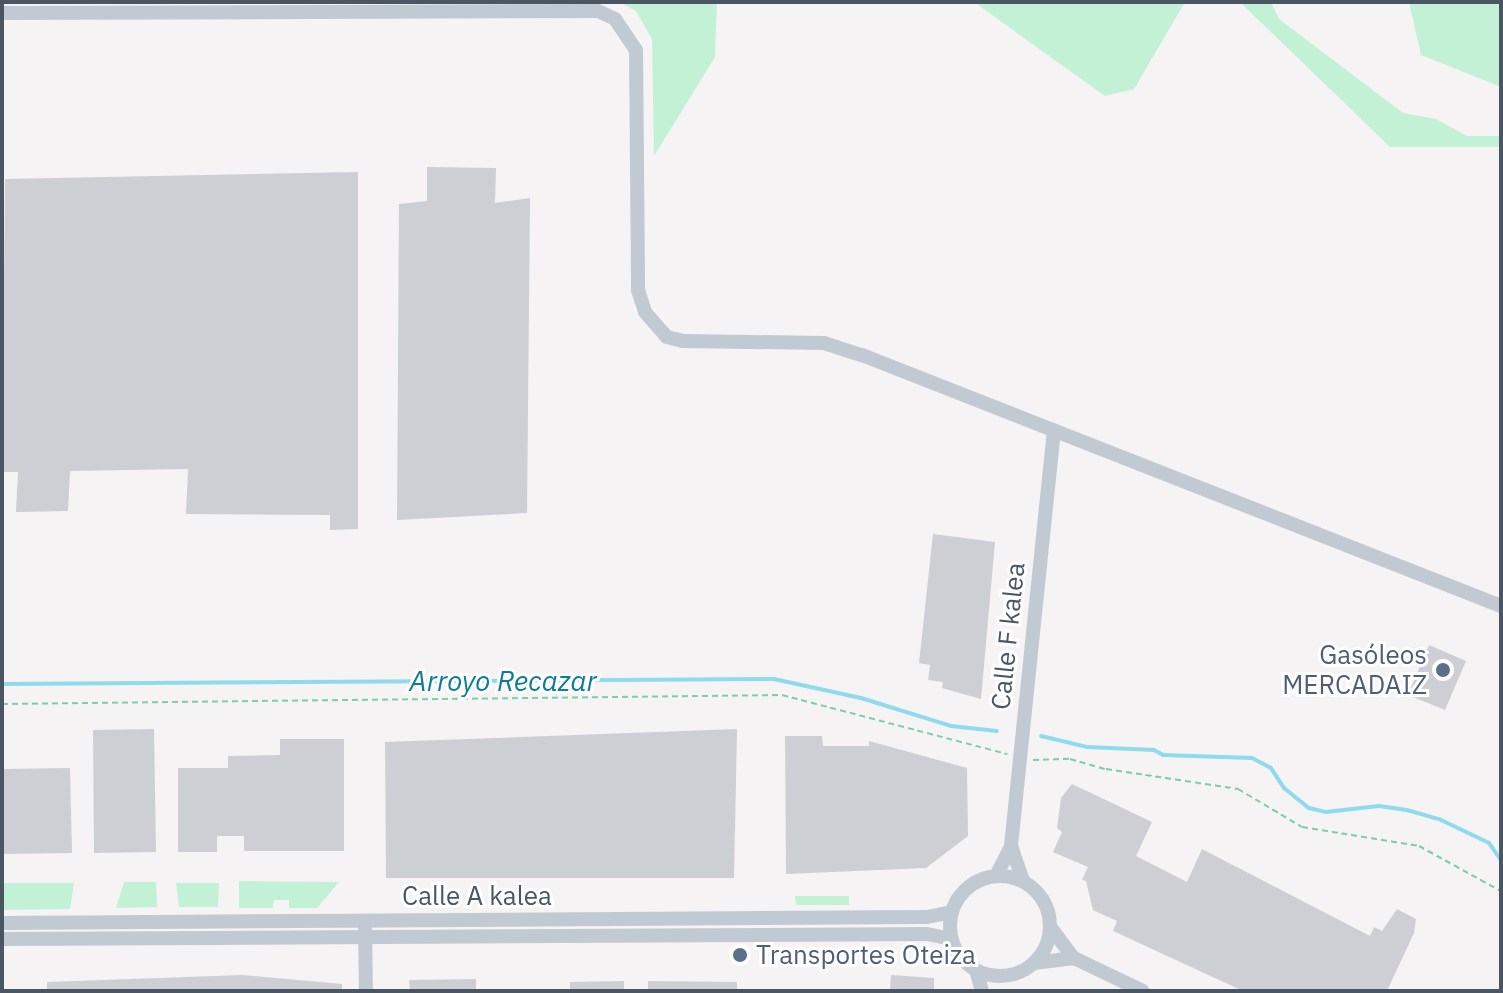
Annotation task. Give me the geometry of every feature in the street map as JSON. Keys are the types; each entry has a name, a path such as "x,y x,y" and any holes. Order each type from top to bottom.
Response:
{"street":[{"path":"2,13 598,11 615,19 636,50 638,290 645,312 655,327 667,337 683,341 824,343 1501,606"},
{"name":"Calle F kalea","path":"996,876 1011,846 1054,430"},
{"name":"Calle F kalea","path":"1011,846 1023,881"},
{"path":"1074,958 1034,963 1009,976 992,976 976,970 957,951 952,939 952,912 964,891 996,876 1023,881 1046,906 1051,928 1074,958 1143,991"},
{"name":"Calle A kalea","path":"2,923 927,917 952,912"},
{"path":"365,921 366,991"},
{"path":"1034,963 1048,941 1051,928"},
{"name":"Calle A kalea","path":"2,939 927,934 952,939"},
{"path":"976,970 982,991"},
{"path":"999,991 1009,976"}],"path":[{"path":"2,704 782,695 1031,760 1070,759 1106,769 1238,789 1302,827 1419,846 1501,891"}],"green space":[{"path":"619,2 717,2 715,57 654,156 652,39 636,11"},
{"path":"974,2 1185,2 1134,89 1105,96"},
{"path":"1240,2 1271,2 1279,19 1403,113 1436,119 1467,136 1501,136 1501,147 1390,147"},
{"path":"1409,2 1501,2 1501,87 1421,55"},
{"path":"239,881 339,882 317,908 289,908 289,900 274,900 273,908 239,908"},
{"path":"124,882 156,882 157,907 116,908"},
{"path":"2,883 74,883 70,909 2,910"},
{"path":"176,883 219,883 218,907 179,907"},
{"path":"795,896 849,896 849,905 796,905"}],"building":[{"path":"427,167 496,168 495,203 530,198 527,513 397,520 399,204 427,201"},
{"path":"358,172 358,529 330,530 330,515 186,514 188,469 70,471 68,511 16,512 18,472 2,472 5,179"},
{"path":"933,534 995,542 981,699 942,688 943,682 928,680 930,665 919,663"},
{"path":"1429,645 1466,661 1445,710 1408,695"},
{"path":"154,729 156,852 94,853 93,730"},
{"path":"737,729 734,878 386,878 385,742"},
{"path":"785,736 822,736 823,746 869,746 869,741 967,768 968,836 926,868 786,874"},
{"path":"280,739 344,739 344,851 244,851 244,836 217,836 217,852 178,852 178,768 228,768 228,756 280,755"},
{"path":"70,768 72,853 2,854 2,769"},
{"path":"1072,784 1152,822 1136,856 1187,882 1202,849 1370,936 1374,927 1382,931 1397,909 1416,919 1414,933 1387,991 1243,991 1113,931 1117,921 1093,910 1086,881 1082,880 1088,867 1053,852 1062,832 1057,828 1061,798"},
{"path":"242,975 342,984 342,991 47,991 47,982"},
{"path":"891,975 934,978 934,991 890,991"},
{"path":"476,979 476,991 410,991 409,980"},
{"path":"624,981 624,991 570,991 570,982"},
{"path":"648,981 737,982 737,991 648,991"}],"waterway":[{"name":"Arroyo Recazar","path":"2,684 774,679 861,698 951,726 997,731"},
{"name":"Arroyo Recazar","path":"1041,736 1087,747 1154,750 1163,755 1252,758 1271,768 1284,788 1309,808 1326,812 1379,806 1407,810 1439,819 1489,843 1501,860"}],"place":[{"name":"Gasóleos MERCADAIZ","path":"1443,670"},
{"name":"Transportes Oteiza","path":"740,955"}]}
